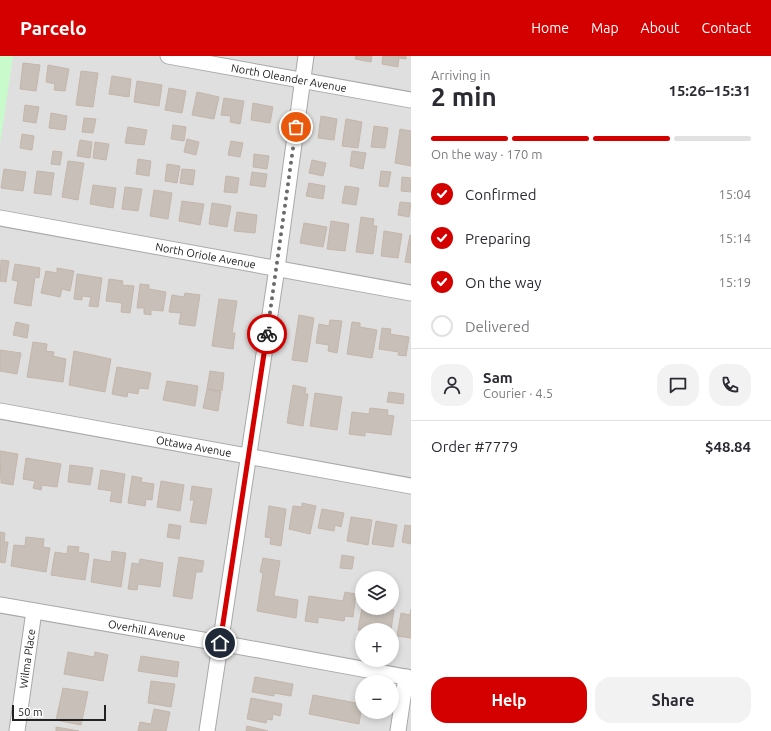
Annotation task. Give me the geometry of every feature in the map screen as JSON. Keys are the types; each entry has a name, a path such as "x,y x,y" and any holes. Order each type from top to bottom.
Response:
{"street":[{"name":"North Oleander Avenue","path":"168,56 411,100"},
{"path":"207,731 277,268 306,56"},
{"name":"North Oriole Avenue","path":"0,218 411,293"},
{"name":"Ottawa Avenue","path":"0,411 411,486"},
{"name":"Overhill Avenue","path":"0,605 220,643 408,678"},
{"name":"Wilma Place","path":"17,731 34,611"},
{"path":"398,731 408,678"}],"shaded area":[{"path":"0,56 411,56 411,731 0,731"}],"green space":[{"path":"0,56 13,56 0,145"}],"building":[{"path":"356,56 372,56 371,62 355,59"},
{"path":"383,56 406,56 406,59 399,58 398,67 382,64"},
{"path":"23,63 40,65 36,91 20,89"},
{"path":"48,65 69,69 65,91 54,90 55,84 46,82"},
{"path":"81,71 98,73 93,107 76,105"},
{"path":"112,76 131,79 129,97 109,94"},
{"path":"137,81 162,85 159,106 134,102"},
{"path":"169,88 186,91 182,113 165,110"},
{"path":"197,92 219,97 214,119 192,115"},
{"path":"224,98 244,101 240,124 230,122 231,116 221,115"},
{"path":"253,103 273,107 270,123 251,120"},
{"path":"25,105 39,107 36,123 23,121"},
{"path":"51,113 67,116 65,130 49,128"},
{"path":"321,116 337,119 334,140 318,138"},
{"path":"84,118 96,119 93,133 82,132"},
{"path":"346,119 362,122 358,148 342,146"},
{"path":"173,125 186,127 184,141 171,139"},
{"path":"374,126 388,128 385,148 371,147"},
{"path":"128,127 147,130 144,145 125,143"},
{"path":"400,129 411,131 411,166 395,163"},
{"path":"22,134 34,136 32,150 20,148"},
{"path":"187,139 199,142 196,155 184,152"},
{"path":"80,140 92,142 90,158 77,156"},
{"path":"231,141 243,143 240,157 228,155"},
{"path":"95,142 109,144 106,160 93,158"},
{"path":"53,151 62,152 60,165 51,164"},
{"path":"352,151 366,153 363,169 350,166"},
{"path":"254,154 269,156 267,169 253,167"},
{"path":"138,159 151,161 149,176 136,174"},
{"path":"312,160 326,163 323,176 309,173"},
{"path":"68,161 84,163 78,200 62,197"},
{"path":"167,164 180,166 177,183 165,181"},
{"path":"4,169 26,172 23,191 1,188"},
{"path":"182,169 195,170 193,185 180,183"},
{"path":"37,171 54,173 51,195 34,193"},
{"path":"381,171 391,172 388,187 379,186"},
{"path":"252,172 267,174 265,187 250,185"},
{"path":"226,176 239,178 237,193 224,192"},
{"path":"402,177 411,178 411,192 401,191"},
{"path":"309,183 325,186 323,199 306,196"},
{"path":"93,185 116,188 113,208 90,204"},
{"path":"345,186 359,188 356,205 342,203"},
{"path":"125,187 142,189 138,211 122,209"},
{"path":"154,190 172,193 168,219 150,216"},
{"path":"182,201 204,204 200,225 179,221"},
{"path":"400,202 411,203 409,217 398,215"},
{"path":"212,203 231,206 227,227 209,224"},
{"path":"237,212 257,215 255,233 234,231"},
{"path":"361,217 374,219 373,226 377,226 373,254 356,252"},
{"path":"331,221 349,224 345,251 327,249"},
{"path":"304,223 327,227 323,247 300,243"},
{"path":"384,231 402,234 398,258 381,256"},
{"path":"411,235 411,263 405,262"},
{"path":"1,260 9,261 6,282 0,281"},
{"path":"15,264 40,268 39,278 35,277 31,306 14,303 18,281 12,280"},
{"path":"57,268 74,271 70,291 62,289 60,297 41,293 46,271 57,273"},
{"path":"77,274 102,278 98,307 89,306 91,297 82,296 82,300 74,299"},
{"path":"109,279 123,281 122,285 134,286 130,313 121,312 122,303 106,301"},
{"path":"140,284 149,285 149,289 166,292 163,311 151,310 151,315 144,314 144,308 137,308"},
{"path":"185,293 200,295 195,326 179,324 181,313 169,312 172,295 184,297"},
{"path":"219,299 237,301 232,333 235,333 233,349 212,346"},
{"path":"299,315 314,318 307,362 292,360"},
{"path":"330,320 342,321 337,353 328,351 329,345 316,343 319,324 329,326"},
{"path":"16,322 29,325 27,338 13,335"},
{"path":"352,322 360,323 360,327 377,330 372,358 347,354"},
{"path":"382,328 391,329 390,334 409,337 406,356 398,355 399,352 379,349"},
{"path":"33,342 47,344 46,351 54,352 53,356 66,359 63,382 27,377"},
{"path":"0,350 21,353 17,374 0,371"},
{"path":"74,351 111,359 105,392 69,385"},
{"path":"117,367 151,373 148,389 139,388 138,394 128,392 127,397 112,394"},
{"path":"210,371 224,373 222,391 207,389"},
{"path":"167,381 198,386 195,406 163,400"},
{"path":"293,385 306,388 305,394 308,394 303,426 287,423"},
{"path":"207,389 221,392 218,411 203,408"},
{"path":"389,392 404,394 403,404 387,402"},
{"path":"315,393 342,397 337,430 310,426"},
{"path":"370,408 388,410 387,415 394,416 391,435 365,432 365,436 349,434 352,412 369,414"},
{"path":"0,451 18,454 13,485 1,483"},
{"path":"26,458 61,464 57,487 42,485 41,490 33,488 35,481 23,479"},
{"path":"70,465 93,468 90,485 68,482"},
{"path":"101,470 125,474 121,503 110,501 112,491 98,489"},
{"path":"132,476 142,478 141,482 154,484 152,500 146,499 145,506 128,503"},
{"path":"161,481 184,485 180,511 157,507"},
{"path":"192,486 212,489 206,524 190,522 194,500 190,500"},
{"path":"302,503 316,506 310,534 289,529 293,506 302,507"},
{"path":"269,506 286,509 281,546 270,544 271,538 265,537"},
{"path":"322,509 344,513 341,527 335,525 334,531 318,528"},
{"path":"351,517 372,520 368,545 347,541"},
{"path":"376,521 397,525 393,547 372,544"},
{"path":"169,524 181,526 179,539 167,537"},
{"path":"405,525 411,526 411,544 402,542"},
{"path":"0,532 5,533 4,542 8,542 5,563 0,562"},
{"path":"26,537 44,539 43,547 50,548 46,572 11,566 14,545 25,546"},
{"path":"68,546 79,547 78,552 89,554 85,580 51,575 55,552 67,554"},
{"path":"112,551 126,553 121,587 91,582 94,559 111,562"},
{"path":"342,555 354,557 352,569 340,568"},
{"path":"179,557 204,561 202,572 196,572 192,599 173,596"},
{"path":"263,558 280,561 274,596 298,600 296,618 257,611 263,573 260,572"},
{"path":"140,559 163,563 160,587 138,584 137,590 128,589 132,563 139,564"},
{"path":"345,592 355,594 353,617 345,616 344,621 318,617 318,623 305,621 309,596 343,601"},
{"path":"411,609 411,638 399,636 401,613 410,615"},
{"path":"361,615 393,615 392,623 359,623"},
{"path":"68,652 94,657 95,652 108,655 103,681 64,674"},
{"path":"141,656 179,662 177,677 138,671"},
{"path":"255,677 293,684 291,696 274,693 274,696 252,692"},
{"path":"151,681 175,684 171,707 148,703"},
{"path":"63,688 88,692 81,725 56,720"},
{"path":"313,695 355,703 355,719 360,719 359,724 309,714"},
{"path":"251,698 282,704 280,716 273,714 272,720 267,719 266,723 247,719"},
{"path":"154,709 170,712 166,731 138,731 140,722 151,724"},
{"path":"247,726 268,731 246,731"},
{"path":"56,727 79,731 56,731"}],"way so far":[{"path":"267,334 296,127"}],"route":[{"path":"220,643 267,334"}]}
